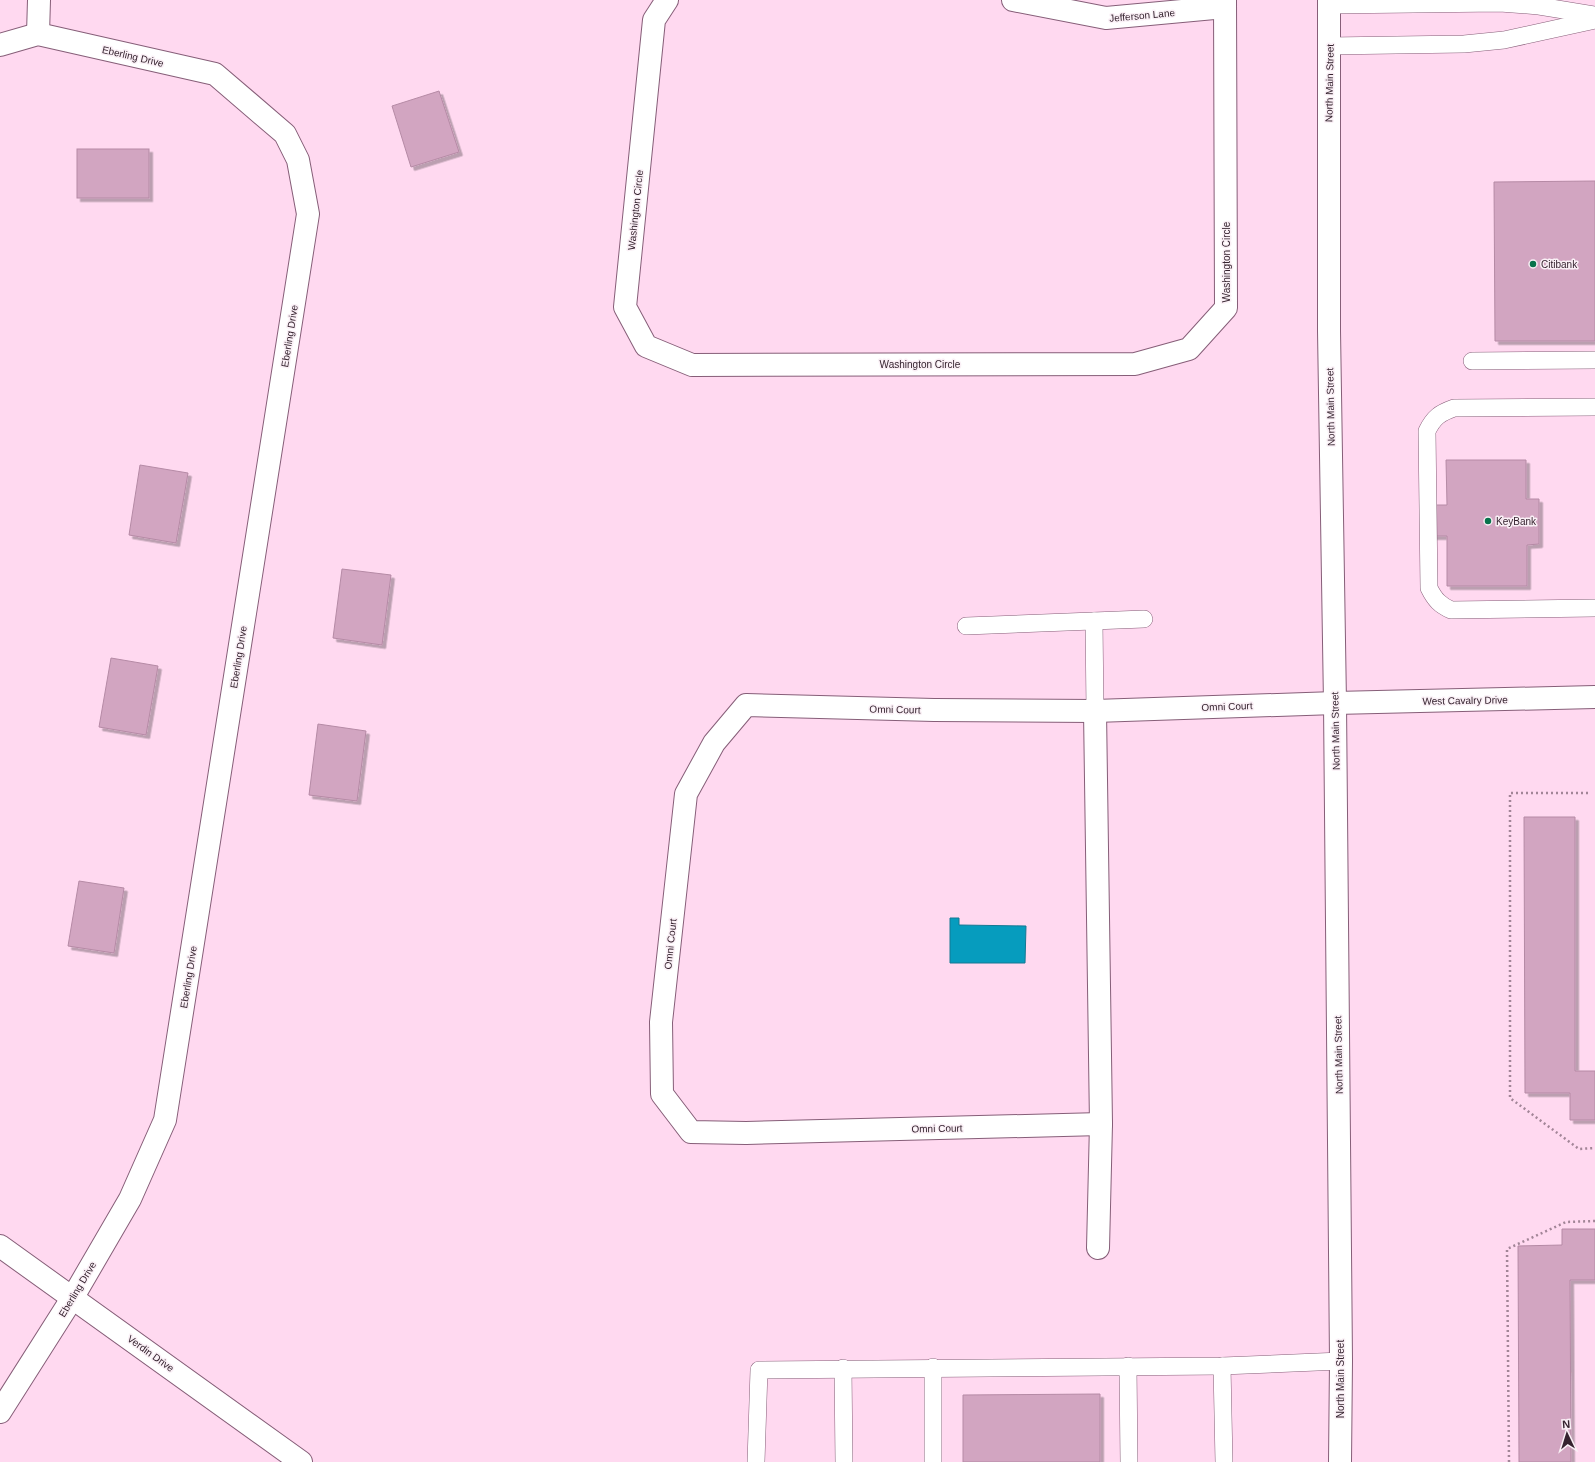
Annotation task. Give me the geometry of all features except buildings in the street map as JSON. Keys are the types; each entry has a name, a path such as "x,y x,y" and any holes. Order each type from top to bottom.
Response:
{"street":[{"path":"0,45 38,34 39,0"},
{"name":"Washington Circle","path":"667,0 654,20 625,307 646,346 692,365 1135,364 1189,349 1226,308 1225,4"},
{"name":"Jefferson Lane","path":"1013,0 1106,18 1225,4"},
{"name":"North Main Street","path":"1329,2 1329,331 1341,1361 1340,1462"},
{"name":"Eberling Drive","path":"0,1412 74,1297 130,1199 165,1120 308,214 298,160 286,134 215,74 38,34"},
{"name":"West Cavalry Drive","path":"1334,703 1595,697"},
{"name":"Omni Court","path":"1101,1124 762,1133 691,1132 662,1094 661,1022 686,794 714,743 746,705 934,710 1095,711 1334,703"},
{"path":"1095,711 1101,1124 1098,1248"},
{"name":"Verdin Drive","path":"0,1246 74,1297 301,1462"}],"lane":[{"path":"1329,2 1500,2 1539,6 1595,15"},
{"path":"1329,46 1464,44 1504,40 1595,20"},
{"path":"1472,361 1595,360"},
{"path":"1595,407 1454,408 1442,413 1432,421 1427,431 1429,588 1434,598 1441,605 1451,610 1595,608"},
{"path":"966,626 1144,619"},
{"path":"1094,621 1095,711"},
{"path":"756,1462 759,1370 843,1368 1222,1366 1341,1361"},
{"path":"1128,1366 1129,1462"},
{"path":"1222,1366 1224,1462"},
{"path":"843,1368 844,1462"},
{"path":"933,1368 933,1462"}],"path":[{"path":"1588,793 1510,793 1510,1098 1579,1149 1595,1148"},
{"path":"1509,1462 1507,1249 1566,1222 1595,1221"}],"water":[{"path":"950,918 959,918 959,925 1026,926 1025,963 950,963"}],"place":[{"name":"Citibank","path":"1533,264"},
{"name":"KeyBank","path":"1488,521"}]}
